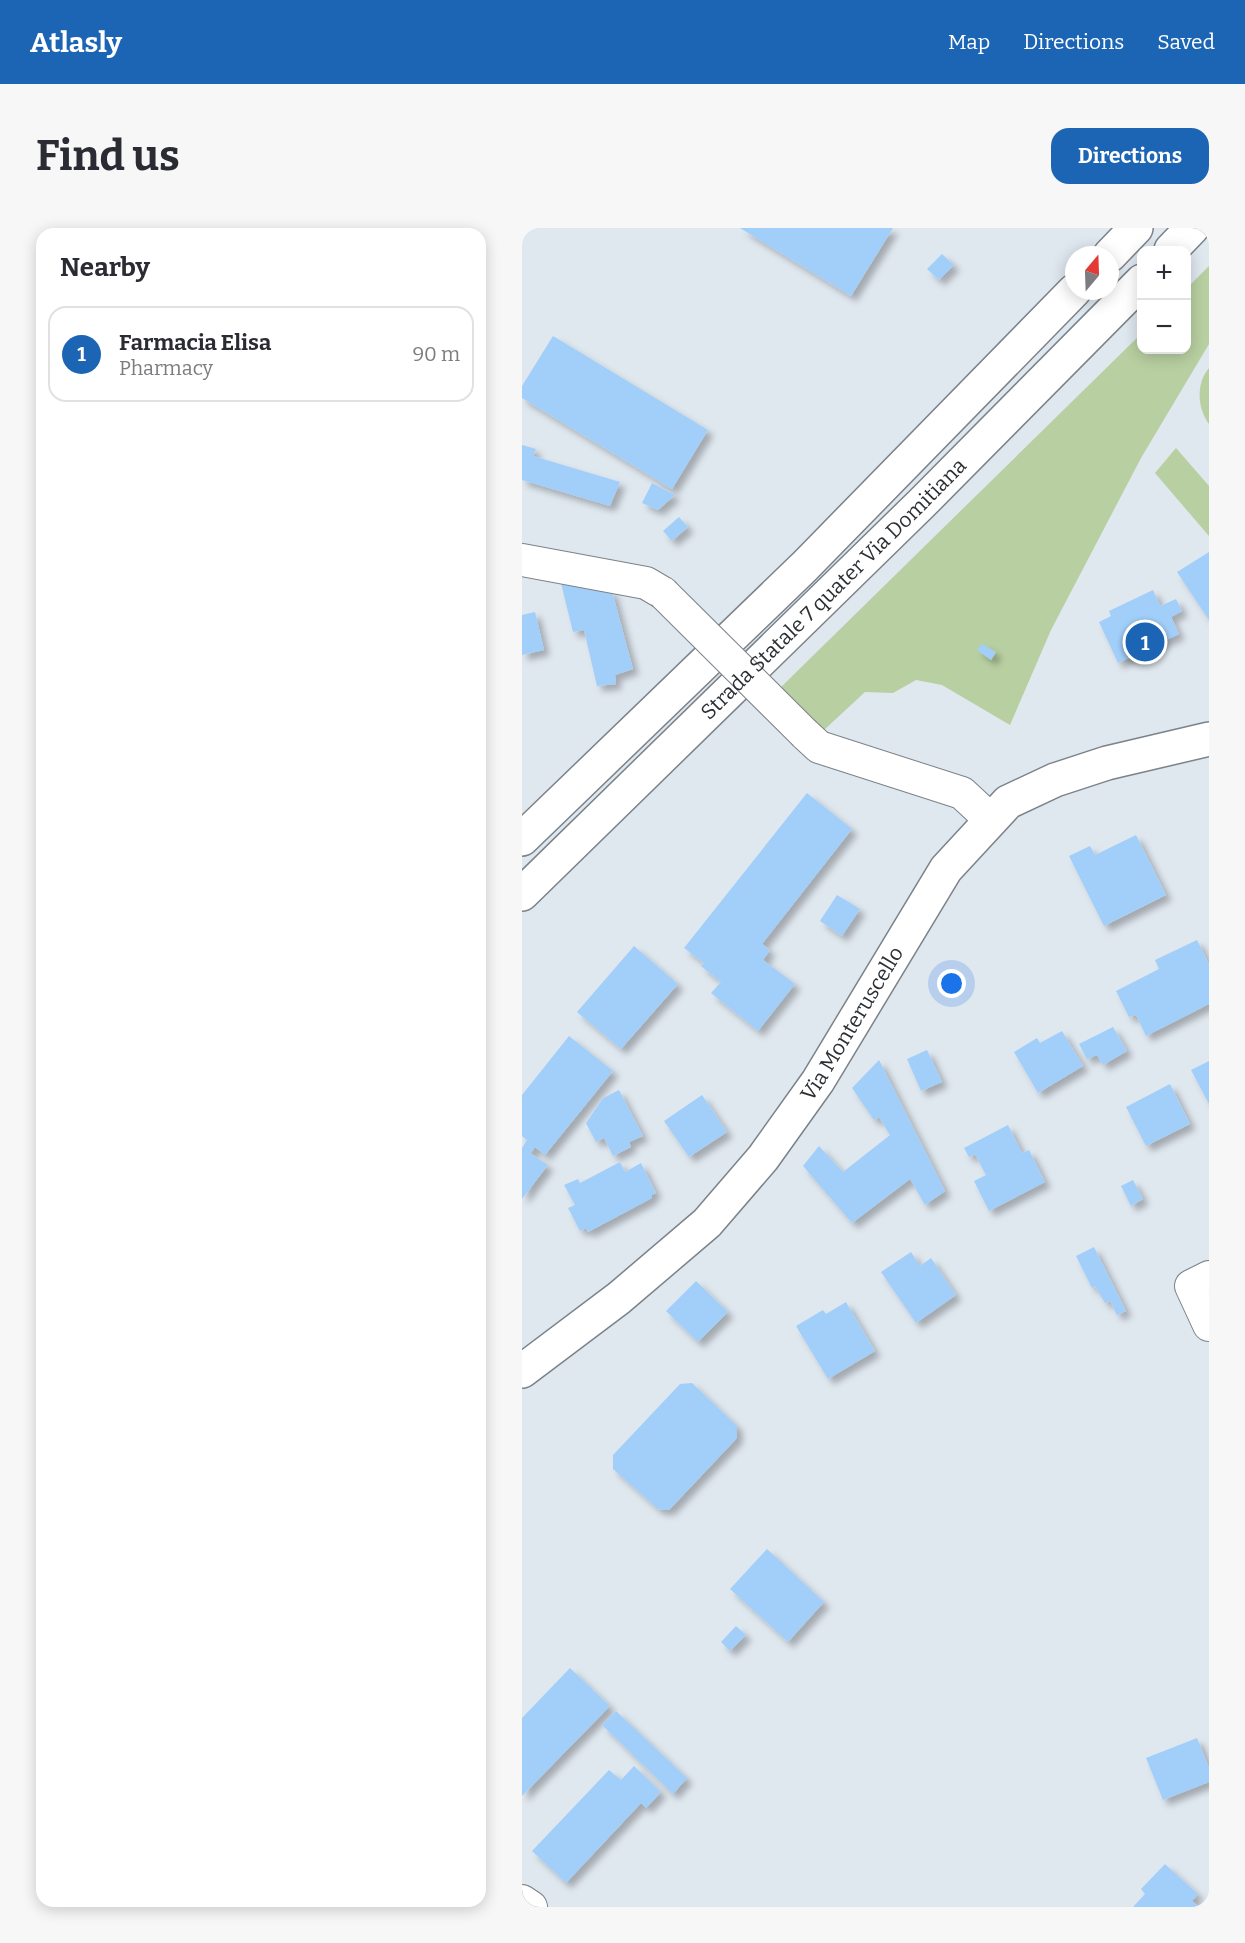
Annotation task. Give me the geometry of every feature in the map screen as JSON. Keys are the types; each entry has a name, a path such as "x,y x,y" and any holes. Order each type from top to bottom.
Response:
{"main road":[{"path":"1119,246 1136,228"},
{"path":"1175,246 1192,228"},
{"name":"Strada Statale 7 quater Via Domitiana","path":"522,894 921,504 1137,286"},
{"name":"Strada Statale 7 quater Via Domitiana","path":"522,839 805,566 1065,300"},
{"name":"Via Monteruscello","path":"522,1371 619,1298 707,1223 763,1158 818,1081 946,869 1008,802 1055,780 1107,763 1209,739"}],"street":[{"path":"522,560 646,583 663,593 819,747 962,793 991,820"},
{"path":"1209,1277 1191,1286 1209,1325"},
{"path":"522,1900 531,1907"}],"green space":[{"path":"1209,266 1209,344 1141,458 1051,630 1010,725 942,685 916,680 893,693 865,692 824,730 812,726 777,691 1137,338 1137,354 1191,354 1191,284"},
{"path":"1209,368 1209,424 1200,403 1200,388"},
{"path":"1176,448 1209,486 1209,536 1155,473"}],"building":[{"path":"740,228 893,228 851,296"},
{"path":"942,254 954,265 939,280 927,269"},
{"path":"553,336 708,430 672,489 522,398 522,386"},
{"path":"522,445 536,449 533,456 620,482 610,506 522,480"},
{"path":"652,483 675,495 658,510 642,503"},
{"path":"679,517 688,527 672,541 663,531"},
{"path":"1209,552 1209,620 1177,572"},
{"path":"561,583 612,591 633,669 615,675 616,684 597,686 584,630 573,632"},
{"path":"1153,590 1160,606 1176,599 1182,611 1171,617 1179,634 1118,663 1099,622 1111,616 1109,611"},
{"path":"535,612 544,650 522,655 522,615"},
{"path":"982,644 996,652 991,660 977,650"},
{"path":"807,793 852,829 762,944 770,950 763,960 795,984 758,1031 711,993 721,982 701,966 704,963 684,948"},
{"path":"1136,835 1166,895 1104,926 1069,856 1090,846 1095,855"},
{"path":"837,895 860,909 842,936 820,921"},
{"path":"1197,940 1209,964 1209,1004 1146,1036 1136,1015 1129,1017 1116,991 1159,969 1155,960"},
{"path":"634,946 678,984 621,1049 577,1012"},
{"path":"1113,1027 1127,1051 1103,1065 1097,1055 1087,1059 1079,1044"},
{"path":"1062,1031 1083,1066 1038,1093 1014,1052 1037,1038 1040,1043"},
{"path":"569,1036 613,1071 545,1155 535,1147 530,1153 548,1165 522,1199 522,1148 527,1140 522,1136 522,1095"},
{"path":"927,1050 942,1082 921,1091 907,1059"},
{"path":"879,1060 945,1191 925,1205 910,1179 852,1223 803,1166 819,1146 843,1172 890,1135 879,1117 874,1120 852,1088"},
{"path":"1209,1061 1209,1104 1191,1070"},
{"path":"1170,1084 1190,1124 1146,1146 1126,1107"},
{"path":"619,1090 643,1136 629,1142 631,1147 613,1156 604,1138 596,1142 586,1123 603,1098"},
{"path":"702,1095 727,1132 689,1157 664,1121"},
{"path":"1008,1125 1022,1153 1029,1150 1045,1182 989,1211 974,1181 986,1175 975,1154 969,1157 964,1148"},
{"path":"620,1162 625,1172 641,1163 656,1193 651,1195 652,1198 588,1232 586,1228 580,1231 568,1208 575,1205 564,1185 578,1179 580,1183"},
{"path":"1133,1180 1143,1199 1131,1206 1121,1186"},
{"path":"1094,1247 1126,1311 1117,1315 1110,1301 1105,1303 1095,1286 1092,1288 1076,1256"},
{"path":"911,1252 920,1266 931,1258 956,1295 916,1323 881,1272"},
{"path":"696,1281 728,1312 698,1342 666,1311"},
{"path":"846,1302 875,1351 828,1379 796,1326 823,1310 826,1314"},
{"path":"692,1383 737,1426 737,1438 669,1510 658,1509 613,1469 613,1455 680,1384"},
{"path":"767,1549 824,1602 788,1642 730,1589"},
{"path":"736,1626 746,1635 730,1651 721,1642"},
{"path":"570,1668 610,1706 522,1796 522,1718"},
{"path":"616,1711 687,1778 673,1794 602,1725"},
{"path":"1197,1738 1209,1768 1209,1782 1163,1800 1146,1758"},
{"path":"634,1766 661,1792 646,1808 641,1803 566,1883 532,1851 609,1770 621,1780"},
{"path":"1165,1864 1198,1894 1192,1901 1199,1907 1133,1907 1145,1894 1141,1889"}],"place":[{"name":"Farmacia Elisa","path":"1145,642"}]}
